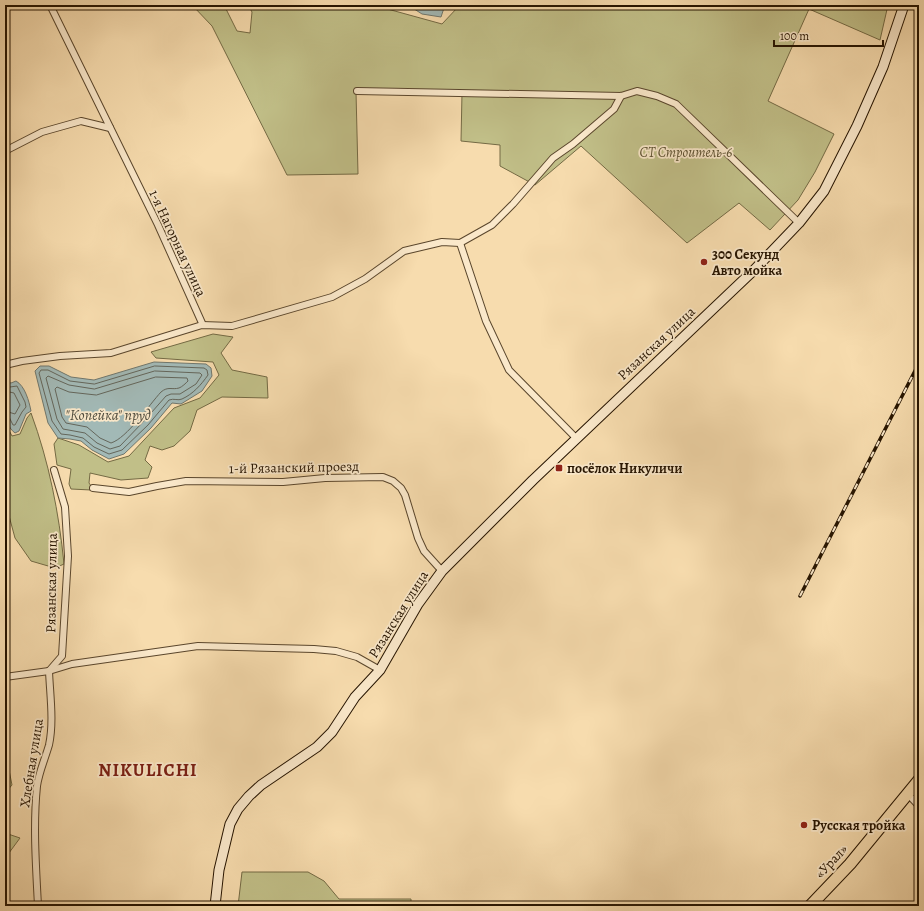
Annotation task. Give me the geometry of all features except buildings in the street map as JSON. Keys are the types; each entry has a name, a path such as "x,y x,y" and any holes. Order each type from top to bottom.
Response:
{"highway":[{"name":"«Урал»","path":"810,906 850,864 919,780"}],"street":[{"name":"1-я Нагорная улица","path":"50,5 158,225 202,325"},
{"name":"Рязанская улица","path":"215,906 219,870 230,824 238,809 249,796 260,785 317,747 332,732 355,697 380,670 418,604 442,571 497,514 748,275 800,223 824,191 857,126 883,67 904,5"},
{"path":"357,91 621,96 637,91 657,96 676,104 800,223"},
{"path":"5,364 60,356 111,353 202,325 232,326 332,297 365,279 404,251 442,242 460,244 492,225 513,204 553,158 614,109 621,96"},
{"path":"5,151 42,132 81,121 110,128"},
{"path":"460,244 486,321 509,370 576,438"},
{"name":"Рязанская улица","path":"49,671 62,656 68,556 64,507 54,470"},
{"name":"1-й Рязанский проезд","path":"93,488 129,492 186,481 283,482 325,478 383,477 393,481 401,488 405,495 418,538 424,551 442,571"},
{"name":"Рязанская улица","path":"5,677 49,671 72,664 198,646 314,648 336,651 357,657 380,670"},
{"name":"Хлебная улица","path":"38,906 34,836 39,778 49,744 51,719 49,671"},
{"path":"908,794 919,806"}],"green space":[{"name":"СТ Строитель-6","path":"192,5 221,5 226,9 237,31 250,33 252,12 248,5 373,5 442,24 458,7 457,5 888,5 880,40 809,9 768,101 834,134 815,172 798,200 770,230 739,203 687,243 581,146 535,185 500,166 500,145 461,141 462,93 356,92 358,174 287,175 212,26"},
{"path":"213,334 233,337 221,353 232,370 267,377 268,398 222,397 197,410 190,431 174,446 162,450 150,446 145,460 152,467 148,478 121,480 90,473 89,483 91,490 71,489 69,484 71,469 57,465 54,444 58,438 79,445 108,462 129,456 174,408 200,398 219,375 213,362 156,358 151,352"},
{"path":"31,413 48,469 59,526 64,564 55,568 31,561 15,538 5,501 5,423 12,436 20,434 27,418"},
{"path":"9,770 12,785 5,793 5,771"},
{"path":"5,833 20,838 6,857 5,857"},
{"path":"242,872 308,872 324,881 339,899 411,899 411,906 238,906"}],"water":[{"path":"408,5 445,5 441,17 422,14"},
{"name":"\"Копейка\" пруд","path":"154,362 206,364 211,368 212,376 202,391 181,404 172,403 151,428 124,454 109,459 92,450 81,441 58,438 48,423 35,371 40,366 49,366 71,377 94,380"},
{"path":"5,375 7,376 7,382 11,383 16,381 22,386 28,398 31,411 26,414 19,431 15,433 10,428 5,414"}],"railway":[{"path":"800,596 919,363"}],"place":[{"name":"300 Секунд Авто мойка","path":"704,262"},
{"name":"посёлок Никуличи","path":"559,468"},
{"name":"Русская тройка","path":"804,825"}],"district":[{"name":"NIKULICHI","path":"148,770"}]}
